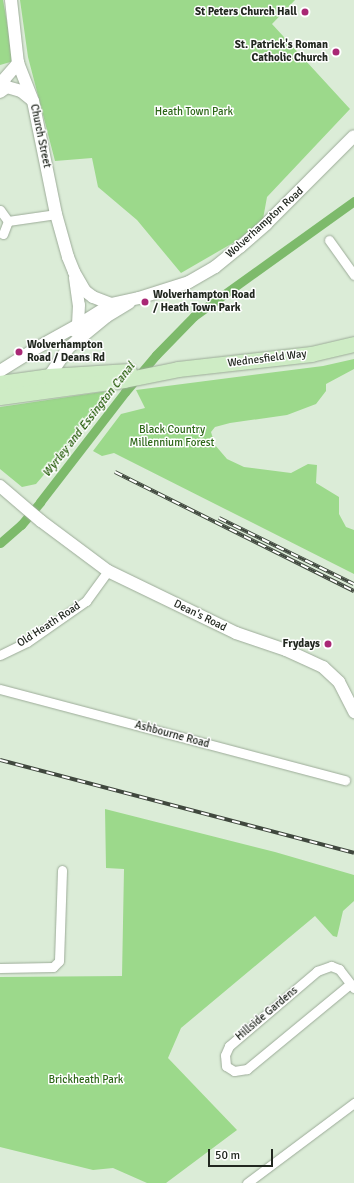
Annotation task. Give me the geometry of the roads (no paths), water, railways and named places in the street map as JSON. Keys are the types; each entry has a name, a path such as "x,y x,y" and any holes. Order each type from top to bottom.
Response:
{"main road":[{"name":"Wednesfield Way","path":"90,379 124,380 168,370 311,354 354,344"},
{"path":"6,382 49,376 90,379"},
{"path":"0,397 30,393 90,379"}],"street":[{"name":"Church Street","path":"11,0 18,63 34,102 56,214 74,272 79,305 78,325 70,343"},
{"path":"0,84 18,63"},
{"path":"0,92 7,87 21,90 34,102"},
{"name":"Wolverhampton Road","path":"0,371 14,361 78,325 111,304 139,298 189,282 214,267 266,224 354,136"},
{"path":"0,210 8,221"},
{"path":"8,221 56,214"},
{"path":"3,234 8,221"},
{"path":"329,240 354,275"},
{"name":"Church Street","path":"74,272 86,291 93,297 111,304"},
{"name":"Wolverhampton Road","path":"30,393 49,376 70,343 107,316 139,298"},
{"path":"33,350 70,343"},
{"path":"6,382 14,361"},
{"path":"0,402 30,393"},
{"name":"Dean's Road","path":"0,486 39,520 108,571 236,634 286,650 323,667 339,682 354,712"},
{"name":"Old Heath Road","path":"0,655 27,642 86,601 108,571"},
{"name":"Ashbourne Road","path":"0,689 345,780"},
{"path":"0,968 53,967 59,960 62,870"},
{"name":"Hillside Gardens","path":"331,966 339,969 352,986 247,1069 234,1071 226,1066 225,1055 229,1046 317,971 331,966"},
{"path":"247,1183 354,1103"}],"waterway":[{"name":"Wyrley and Essington Canal","path":"0,543 21,525 125,392 156,355 194,316 354,201"}],"railway":[{"path":"115,472 354,591"},
{"path":"219,518 354,584"},
{"path":"0,760 354,853"}],"place":[{"name":"St Peters Church Hall","path":"305,12"},
{"name":"St. Patrick's Roman Catholic Church","path":"336,52"},
{"name":"Wolverhampton Road / Heath Town Park","path":"145,302"},
{"name":"Wolverhampton Road / Deans Rd","path":"19,352"},
{"name":"Frydays","path":"328,644"}],"park label":[{"name":"Heath Town Park","path":"194,112"},
{"name":"Black Country Millennium Forest","path":"172,437"},
{"name":"Brickheath Park","path":"86,1080"}]}
